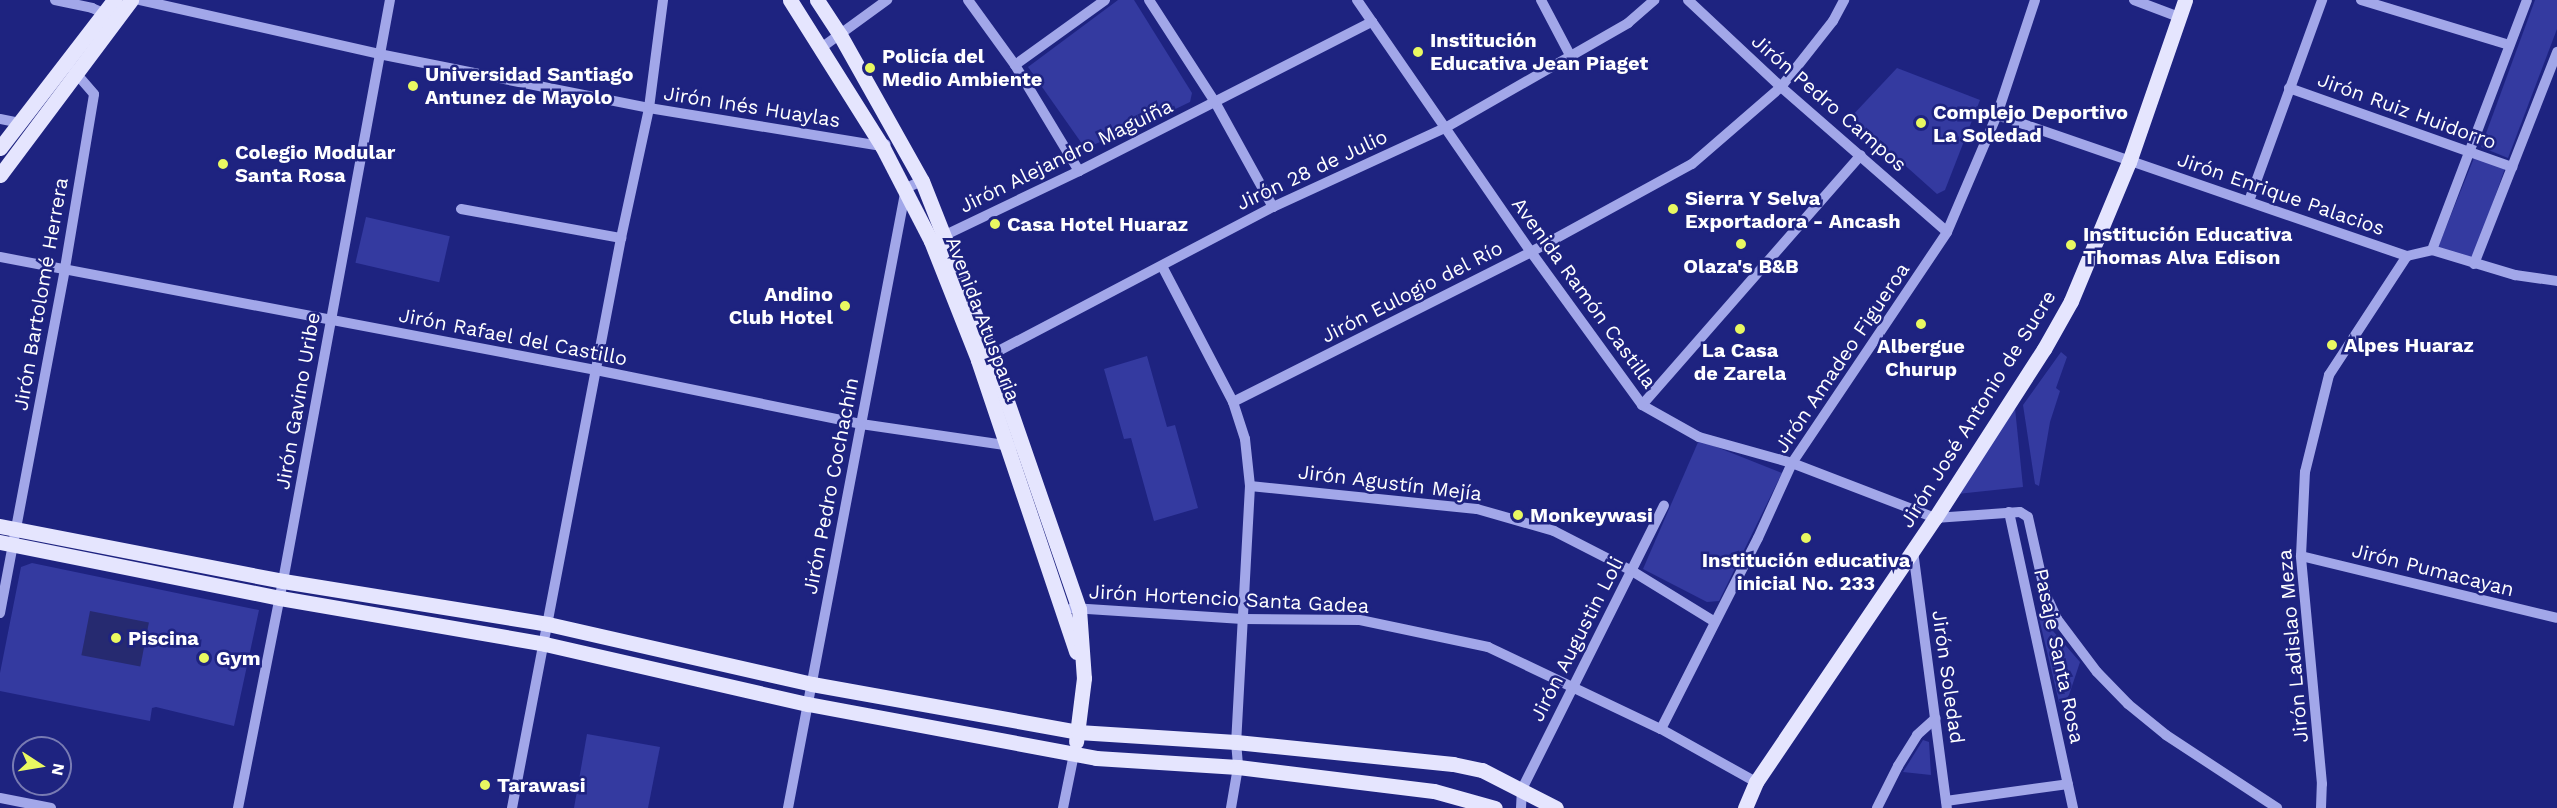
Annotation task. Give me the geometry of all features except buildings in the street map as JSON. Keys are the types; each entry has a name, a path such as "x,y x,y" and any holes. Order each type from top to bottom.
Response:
{"main road":[{"path":"0,148 114,0"},
{"path":"0,176 131,0"},
{"name":"Avenida Atusparia","path":"790,0 938,239"},
{"name":"Avenida Atusparia","path":"817,0 899,136 921,181 938,239 985,358 1014,446 1084,678"},
{"name":"Jirón José Antonio de Sucre","path":"1745,808 1756,782 1935,518 2044,349 2071,301 2129,162 2185,0"},
{"name":"Avenida Atusparia","path":"1014,446 1079,609 1084,678 1074,754"},
{"path":"6,535 548,624 812,684 1078,732 1236,742 1453,764 1482,770 1556,808"},
{"path":"6,535 280,598 545,644 808,704 1074,754 1096,758 1238,768 1434,790 1495,808"}],"street":[{"path":"55,0 92,8 103,13 112,27"},
{"name":"Jirón Inés Huaylas","path":"140,0 379,54 649,108 882,146"},
{"name":"Jirón Gavino Uribe","path":"238,808 280,598 390,0"},
{"path":"512,808 621,238 649,108 663,0"},
{"path":"821,48 887,0"},
{"path":"968,0 1015,65 1079,171"},
{"path":"1015,65 1105,0"},
{"path":"1149,0 1215,102 1273,207"},
{"path":"1541,0 1571,57"},
{"name":"Jirón 28 de Julio","path":"985,358 1273,207 1445,128 1628,23 1654,0"},
{"name":"Jirón Pedro Campos","path":"1688,0 1781,87 1947,232"},
{"name":"Jirón Eulogio del Río","path":"1233,402 1531,252 1692,164 1781,87 1833,21 1844,0"},
{"name":"Jirón Amadeo Figueroa","path":"1660,729 1792,463 1947,232 1996,115 2035,0"},
{"path":"2134,0 2179,17"},
{"path":"2248,201 2322,0"},
{"path":"2361,0 2509,45"},
{"path":"2432,250 2527,0"},
{"name":"Avenida Ramón Castilla","path":"1361,1 1372,22 1531,252 1642,405 1699,437 1792,463 1935,518 2009,512"},
{"name":"Jirón Alejandro Maguiña","path":"938,239 1079,171 1372,22"},
{"path":"2474,264 2557,52"},
{"name":"Jirón Bartolomé Herrera","path":"0,613 6,535 65,268 94,94 65,63"},
{"name":"Jirón Ruiz Huidorro","path":"2289,88 2512,167"},
{"name":"Jirón Enrique Palacios","path":"1996,115 2407,256"},
{"path":"0,119 20,123"},
{"path":"882,146 899,136"},
{"path":"1642,405 1861,155"},
{"path":"906,188 921,181"},
{"name":"Jirón Pedro Cochachín","path":"788,808 906,188"},
{"path":"461,209 621,238"},
{"path":"2407,256 2432,250 2515,275 2557,281"},
{"name":"Jirón Ladislao Meza","path":"2321,808 2322,784 2301,556 2305,472 2329,375 2407,256"},
{"name":"Jirón Rafael del Castillo","path":"0,258 65,268 331,321 596,370 861,424 1014,446"},
{"path":"1162,266 1233,402 1245,440 1250,486 1236,742 1238,768 1231,808"},
{"name":"Jirón Agustín Mejía","path":"1250,486 1477,509 1554,531 1632,571 1715,622"},
{"name":"Jirón Augustin Loli","path":"1522,789 1572,685 1664,506"},
{"path":"2009,512 2020,512 2028,517 2045,593 2057,619 2097,672 2128,704 2166,735 2277,808"},
{"name":"Pasaje Santa Rosa","path":"2009,512 2073,808"},
{"name":"Jirón Soledad","path":"1913,551 1947,804"},
{"name":"Jirón Pumacayan","path":"2301,556 2557,618"},
{"name":"Jirón Hortencio Santa Gadea","path":"1063,608 1243,619 1360,620 1488,647 1572,685 1660,729 1756,782"},
{"path":"1877,808 1917,735 1936,718"},
{"path":"1063,808 1074,754"},
{"path":"1947,804 2068,784"},
{"path":"1521,808 1522,789"},
{"path":"0,798 51,808"}],"shaded area":[{"path":"1118,0 1134,0 1192,93 1190,102 1138,127 1085,148 1028,67"},
{"path":"2535,0 2557,0 2557,29 2508,158 2481,147"},
{"path":"1897,68 1980,100 1945,190 1937,194 1851,117"},
{"path":"2474,158 2505,168 2473,260 2438,247"},
{"path":"366,217 450,236 439,282 355,263"},
{"path":"2061,352 2067,357 2056,388 2060,391 2050,422 2039,486 2035,484 2023,405"},
{"path":"1147,356 1167,427 1175,425 1198,508 1154,521 1131,438 1124,439 1104,369"},
{"path":"2015,408 2023,487 1957,494"},
{"path":"1699,440 1782,473 1719,601 1707,602 1643,569"},
{"path":"32,563 259,610 234,726 156,707 152,708 150,721 0,691 0,673 21,567"},
{"path":"90,611 149,622 140,667 81,655"},
{"path":"2042,612 2047,613 2053,631 2080,662 2069,695 2063,703 2059,702 2039,618"},
{"path":"587,734 660,747 648,808 574,808"},
{"path":"1923,740 1929,742 1931,775 1903,772"}],"place":[{"name":"Institución Educativa Jean Piaget","path":"1418,52"},
{"name":"Policía del Medio Ambiente","path":"870,68"},
{"name":"Universidad Santiago Antunez de Mayolo","path":"413,86"},
{"name":"Complejo Deportivo La Soledad","path":"1921,123"},
{"name":"Colegio Modular Santa Rosa","path":"223,164"},
{"name":"Sierra Y Selva Exportadora - Ancash","path":"1673,209"},
{"name":"Casa Hotel Huaraz","path":"995,224"},
{"name":"Olaza's B&B","path":"1741,244"},
{"name":"Institución Educativa Thomas Alva Edison","path":"2071,245"},
{"name":"Andino Club Hotel","path":"845,306"},
{"name":"Albergue Churup","path":"1921,324"},
{"name":"La Casa de Zarela","path":"1740,329"},
{"name":"Alpes Huaraz","path":"2332,345"},
{"name":"Monkeywasi","path":"1518,515"},
{"name":"Institución educativa inicial No. 233","path":"1806,538"},
{"name":"Piscina","path":"116,638"},
{"name":"Gym","path":"204,658"},
{"name":"Tarawasi","path":"485,785"}]}
